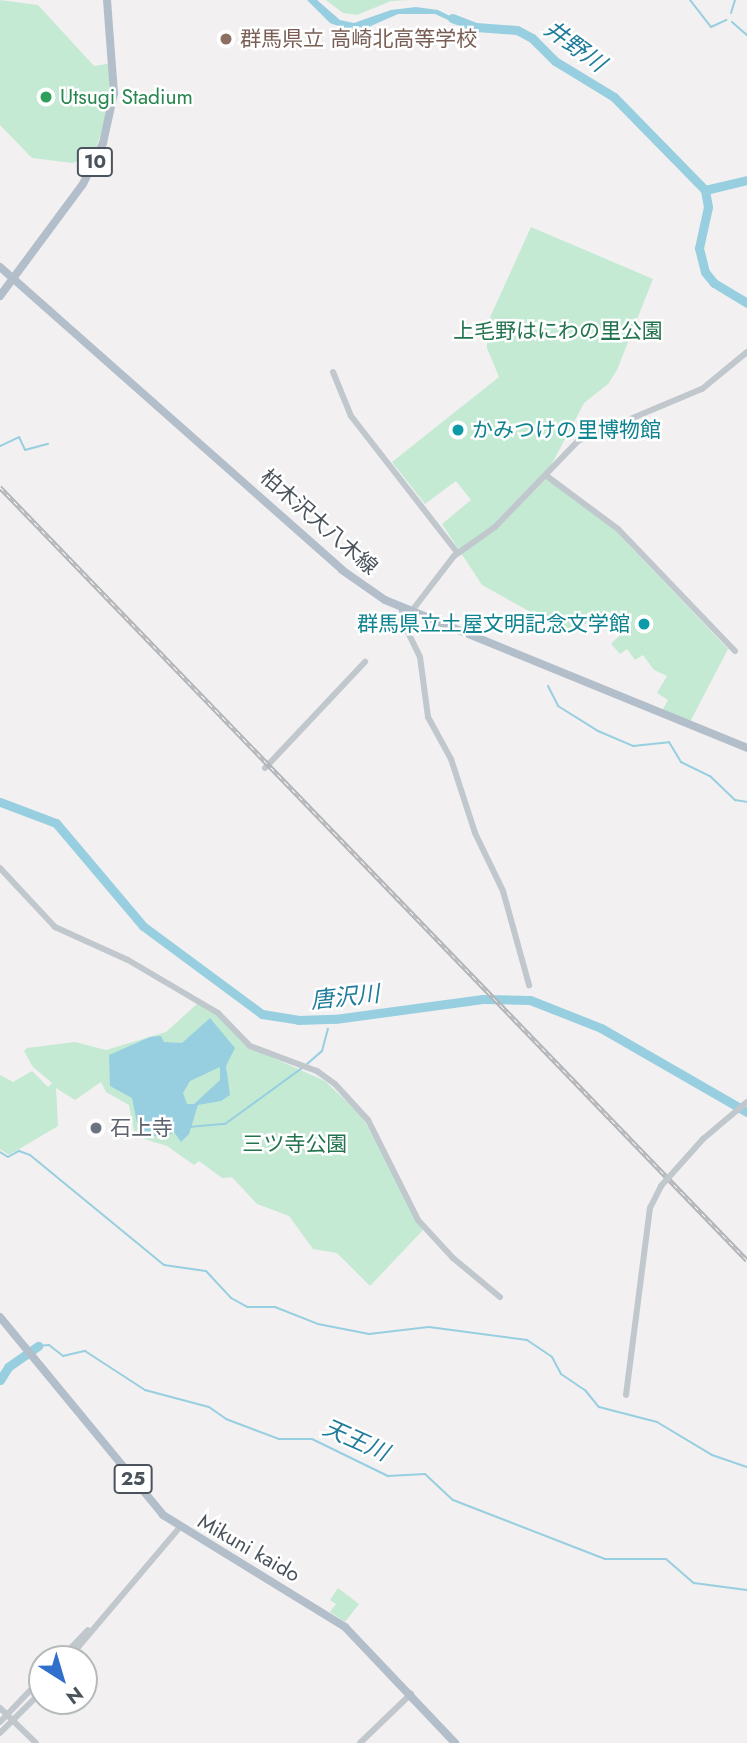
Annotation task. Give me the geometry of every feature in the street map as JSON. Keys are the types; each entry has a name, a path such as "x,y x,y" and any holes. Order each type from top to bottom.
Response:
{"main road":[{"name":"10","path":"0,296 83,184 103,143 114,93 107,0"},
{"name":"柏木沢大八木線","path":"0,267 342,570 411,612 747,748"},
{"name":"Mikuni kaido","path":"0,1317 158,1510 179,1528 345,1627 455,1743"}],"street":[{"path":"411,612 457,552 489,532 548,477 584,437 702,389 747,352"},
{"path":"333,372 351,416 457,552"},
{"path":"548,477 618,529 735,651"},
{"path":"402,608 401,618 421,657 428,717 451,759 475,833 503,891 529,985"},
{"path":"265,768 365,662"},
{"path":"0,868 55,927 128,960 218,1013 250,1046 317,1071 335,1084 368,1120 423,1226 500,1297"},
{"path":"626,1395 650,1208 661,1186 703,1139 741,1106"},
{"path":"80,1645 179,1528"},
{"path":"74,1645 115,1603"},
{"path":"0,1722 28,1693"},
{"path":"360,1743 411,1694"},
{"path":"0,1733 28,1705"},
{"path":"0,1708 36,1743"}],"green space":[{"path":"0,0 38,5 94,66 112,63 106,120 93,156 72,163 32,158 0,125"},
{"path":"326,0 410,0 391,1 357,15 343,13"},
{"name":"上毛野はにわの里公園","path":"531,227 653,279 617,370 608,384 584,403 546,475 612,527 728,649 690,722 662,711 668,700 657,693 667,676 654,670 643,655 635,660 627,649 620,654 611,644 620,635 606,619 577,626 572,635 482,585 442,524 471,500 456,481 425,504 392,462 499,377 487,348 487,324"},
{"name":"三ツ寺公園","path":"198,1003 218,1015 251,1048 325,1081 362,1116 423,1230 370,1286 337,1253 313,1249 289,1216 257,1204 232,1177 222,1178 199,1161 194,1165 167,1146 135,1136 129,1105 106,1092 101,1082 75,1100 56,1088 58,1126 9,1155 0,1149 0,1075 13,1082 32,1071 48,1087 52,1083 33,1067 24,1051 27,1048 75,1042 106,1050 166,1032"},
{"path":"338,1588 359,1604 345,1622 330,1612 336,1604 330,1600"}],"water":[{"path":"307,0 317,0 340,20 354,23 391,10 416,7 438,10 460,21 459,25 435,14 398,14 364,29 349,30 330,23"},
{"path":"210,1018 235,1048 226,1066 230,1095 221,1101 198,1105 189,1134 181,1142 174,1132 164,1139 144,1132 137,1123 132,1098 110,1086 109,1055 150,1037 161,1036 164,1042 182,1043","holes":["220,1067 220,1080 194,1104 187,1104 183,1093 190,1081"]}],"waterway":[{"path":"690,0 711,27 726,20"},
{"path":"731,13 735,0"},
{"name":"井野川","path":"452,18 476,27 517,30 532,38 555,61 614,97 705,190"},
{"path":"732,22 747,35"},
{"name":"井野川","path":"705,190 747,180"},
{"path":"705,190 708,207 699,248 705,272 714,283 747,303"},
{"path":"0,446 19,437 25,450 48,444"},
{"path":"548,686 558,706 598,731 633,746 669,742 681,762 710,776 735,800 747,802"},
{"name":"唐沢川","path":"0,802 56,823 143,926 262,1014 298,1020 335,1019 483,999 530,1000 601,1028 747,1112"},
{"path":"307,1064 322,1051 328,1029"},
{"path":"189,1127 225,1124 302,1068"},
{"path":"0,1152 8,1157 19,1151 30,1155 164,1265 206,1271 231,1298 247,1307 275,1307 318,1324 369,1334 429,1327 527,1340 552,1357 561,1374 585,1390 599,1407 657,1422 712,1455 747,1467"},
{"name":"天王川","path":"38,1346 49,1345 63,1356 85,1351 145,1390 209,1407 226,1419 279,1439 312,1439 388,1476 425,1474 453,1500 605,1559 666,1559 694,1583 747,1590"},
{"name":"天王川","path":"0,1380 8,1367 38,1346"}],"railway":[{"path":"0,487 747,1260"}],"place":[{"name":"群馬県立 高崎北高等学校","path":"226,39"},
{"name":"Utsugi Stadium","path":"46,97"},
{"name":"かみつけの里博物館","path":"458,430"},
{"name":"群馬県立土屋文明記念文学館","path":"644,624"},
{"name":"石上寺","path":"96,1128"}]}
